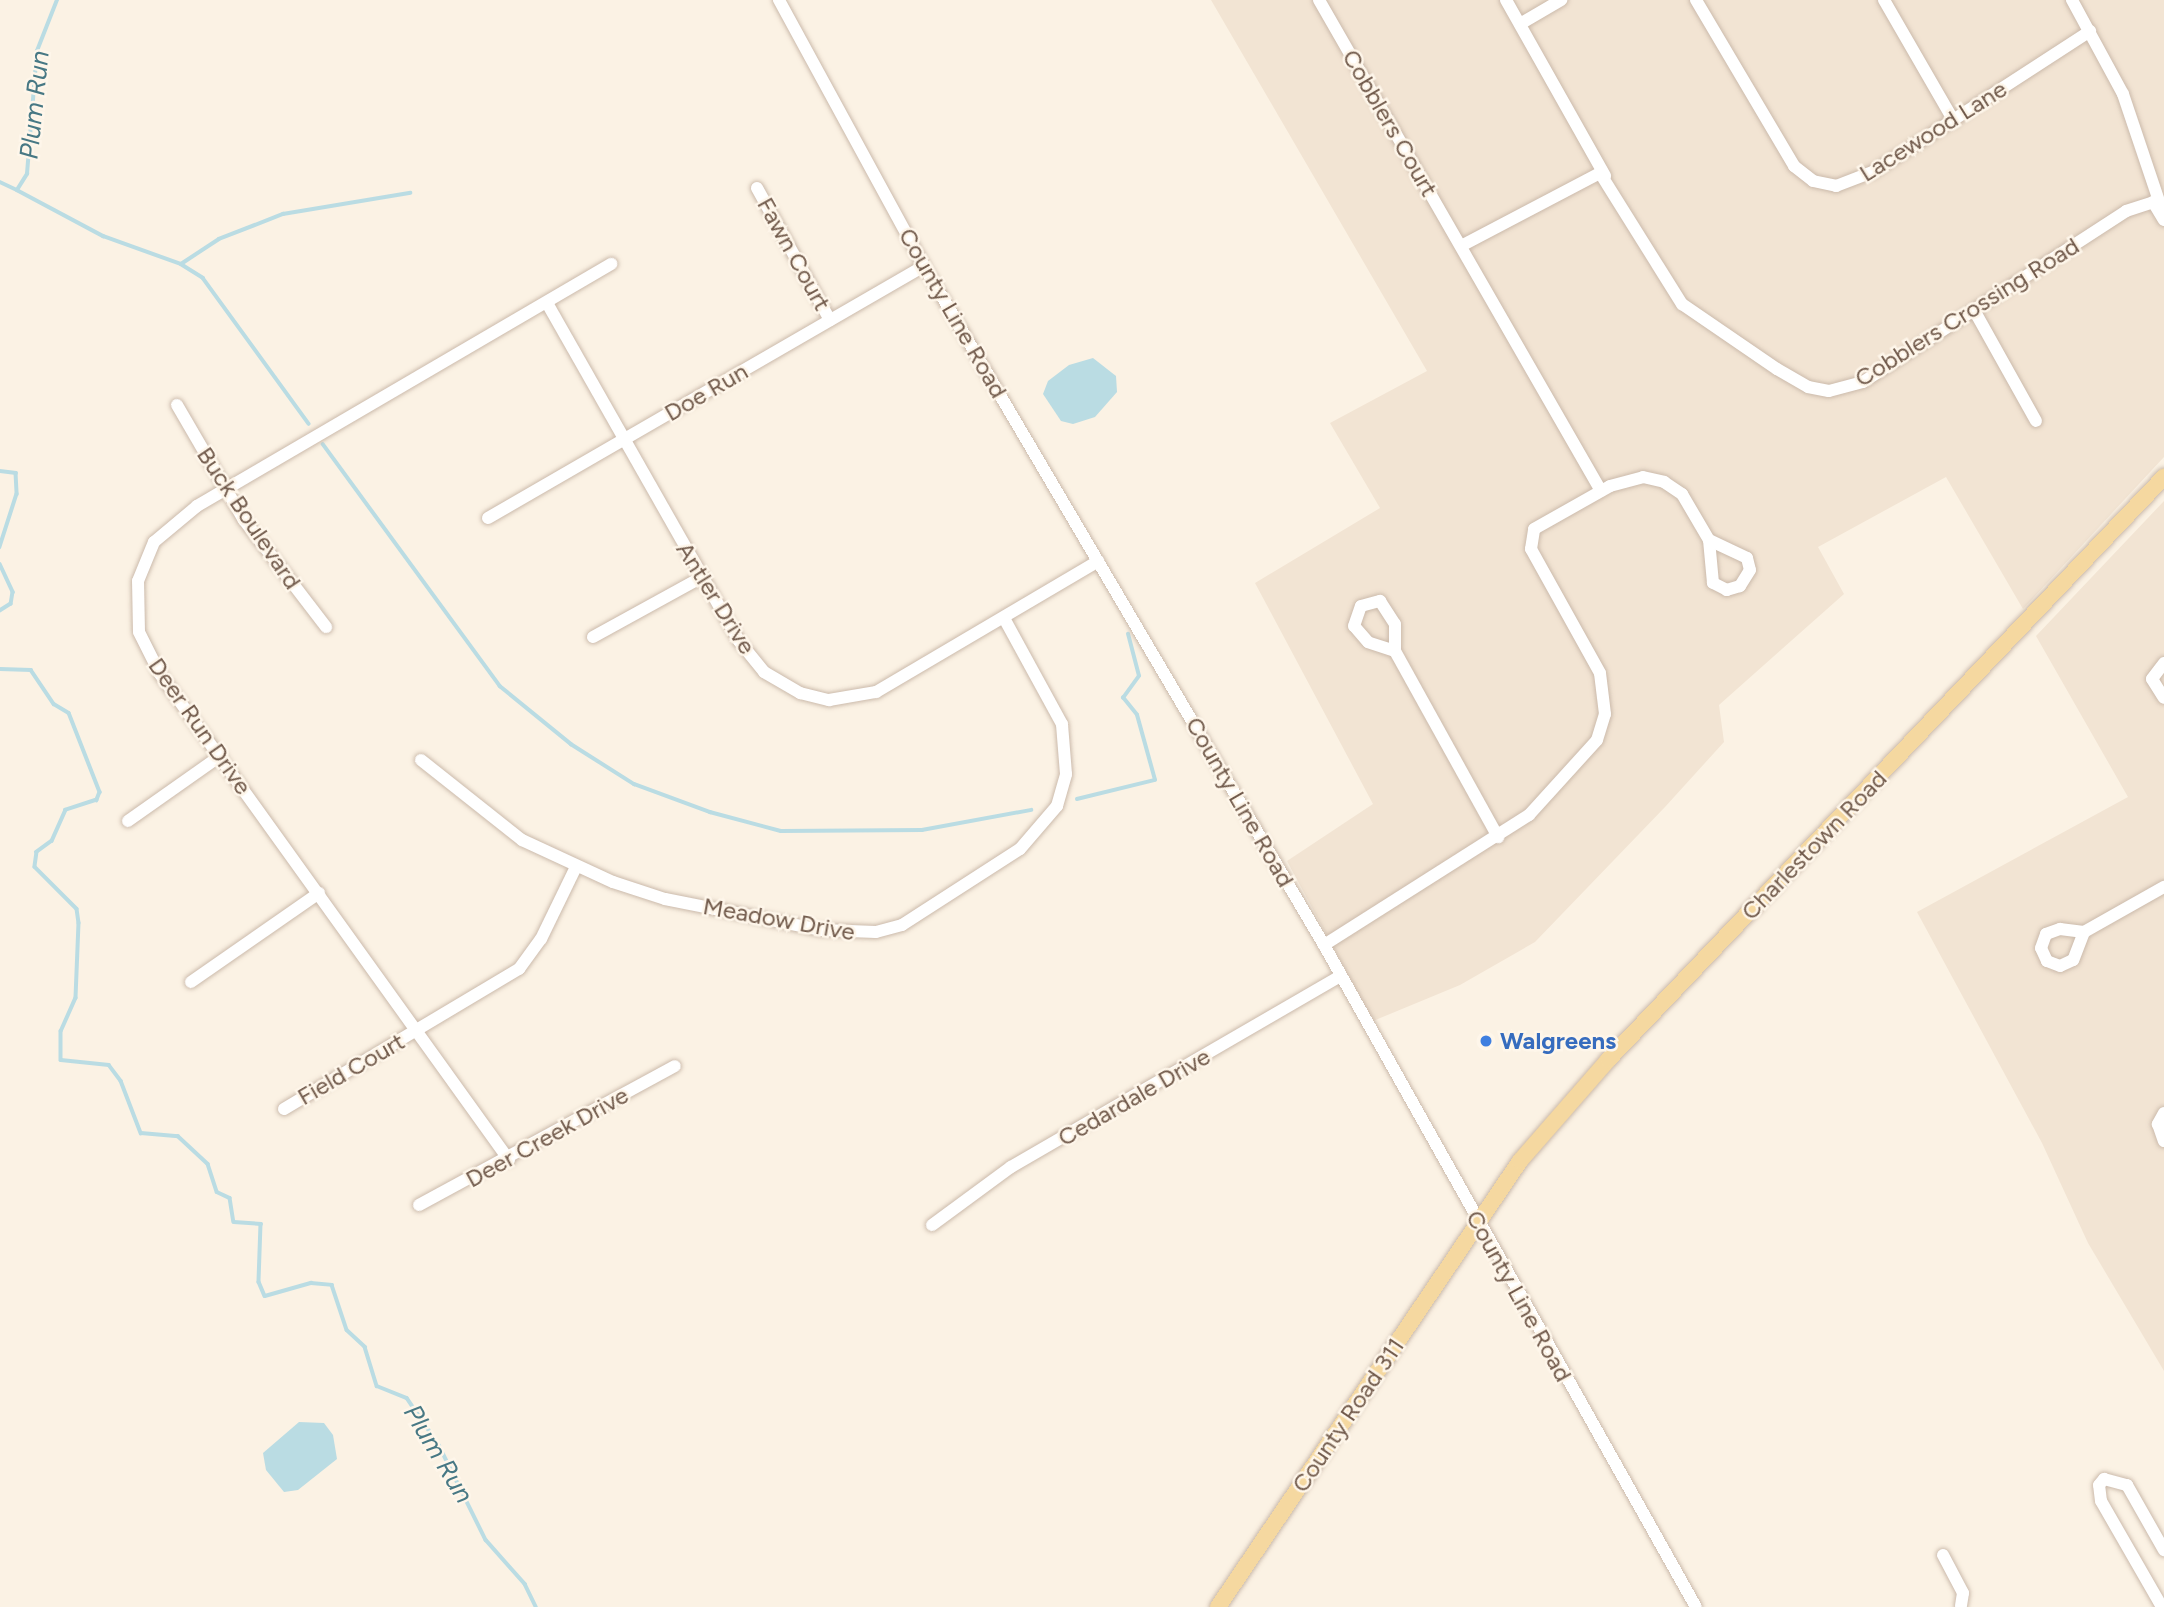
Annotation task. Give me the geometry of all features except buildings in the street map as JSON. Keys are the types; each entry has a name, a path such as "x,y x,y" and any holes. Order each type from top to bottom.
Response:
{"main road":[{"name":"Charlestown Road","path":"1478,1224 1520,1161 1608,1060 2164,477"},
{"name":"County Road 311","path":"1218,1607 1478,1224"}],"street":[{"name":"County Line Road","path":"779,0 924,266 1324,946 1478,1224 1696,1607"},
{"name":"Cobblers Court","path":"1319,0 1461,246"},
{"name":"Cobblers Crossing Road","path":"1506,0 1605,176 1682,304 1808,387 1840,390 1863,382 2142,203 2157,206 2164,219"},
{"path":"1520,24 1561,0"},
{"name":"Lacewood Lane","path":"1696,0 1787,156 1813,181 1836,186 1861,178 1954,121 2090,31"},
{"path":"1885,0 1954,121"},
{"path":"2072,0 2123,94 2164,219"},
{"path":"1601,491 1461,246 1589,174 1605,176"},
{"name":"Fawn Court","path":"757,188 830,320"},
{"name":"Deer Run Drive","path":"509,1160 160,674 139,632 135,608 141,568 154,542 224,489 611,264"},
{"name":"Doe Run","path":"488,518 924,266"},
{"name":"Antler Drive","path":"547,303 702,577 764,672 800,693 829,700 876,692 1098,561"},
{"path":"1974,310 2036,421"},
{"name":"Buck Boulevard","path":"177,405 224,489 326,628"},
{"path":"1324,946 1498,837 1571,775 1602,727 1606,700 1600,673 1529,542 1540,525 1632,477 1664,481 1694,510 1709,540"},
{"path":"593,636 702,577"},
{"name":"Meadow Drive","path":"421,760 513,834 576,867 665,899 822,930 859,934 902,925 1020,849 1057,806 1066,774 1062,724 1004,618"},
{"path":"1395,651 1498,837"},
{"path":"2164,663 2152,679 2164,698"},
{"path":"128,821 220,756"},
{"name":"Field Court","path":"284,1109 519,968 541,939 576,867"},
{"path":"2084,932 2164,887"},
{"path":"191,982 319,893"},
{"name":"Cedardale Drive","path":"932,1226 1011,1167 1341,976"},
{"name":"Deer Creek Drive","path":"419,1205 509,1160 675,1066"},
{"path":"2164,1113 2158,1124 2164,1141"},
{"path":"2160,1605 2101,1501 2099,1485 2104,1479 2127,1485 2164,1549"},
{"path":"1943,1555 1963,1593 1959,1607"}],"shaded area":[{"path":"1211,0 2164,0 2164,457 2023,609 1946,477 1818,547 1844,594 1719,705 1724,742 1665,807 1535,942 1460,985 1373,1021 1287,861 1373,804 1255,583 1380,508 1330,423 1427,371"},
{"path":"2164,501 2164,1371 2088,1243 2042,1143 1917,912 2128,797 2036,636"}],"water":[{"path":"1093,358 1116,376 1117,392 1095,417 1073,424 1061,421 1043,394 1048,381 1069,365"},
{"path":"299,1422 324,1423 333,1435 337,1459 298,1490 284,1492 266,1470 263,1453"}],"waterway":[{"name":"Plum Run","path":"0,182 17,190 27,174 37,51 57,0"},
{"path":"17,190 103,236 181,264 203,278 309,424"},
{"path":"181,264 219,239 283,214 410,193"},
{"path":"323,444 500,686 571,744 634,784 710,812 781,831 922,830 1031,810"},
{"name":"Plum Run","path":"0,471 16,473 17,494 0,547"},
{"name":"Plum Run","path":"0,564 13,592 11,604 0,611"},
{"path":"1077,799 1155,780 1137,715 1123,698 1139,676 1128,634"},
{"name":"Plum Run","path":"0,669 31,670 54,704 69,713 100,792 97,800 66,810 52,841 37,852 35,867 77,909 79,923 76,998 61,1031 61,1060 109,1065 121,1081 141,1133 178,1136 208,1164 217,1192 230,1198 234,1222 261,1224 259,1282 265,1296 311,1283 332,1285 347,1330 365,1347 377,1386 407,1398 439,1445 486,1540 525,1584 536,1607"}],"place":[{"name":"Walgreens","path":"1486,1041"}]}
